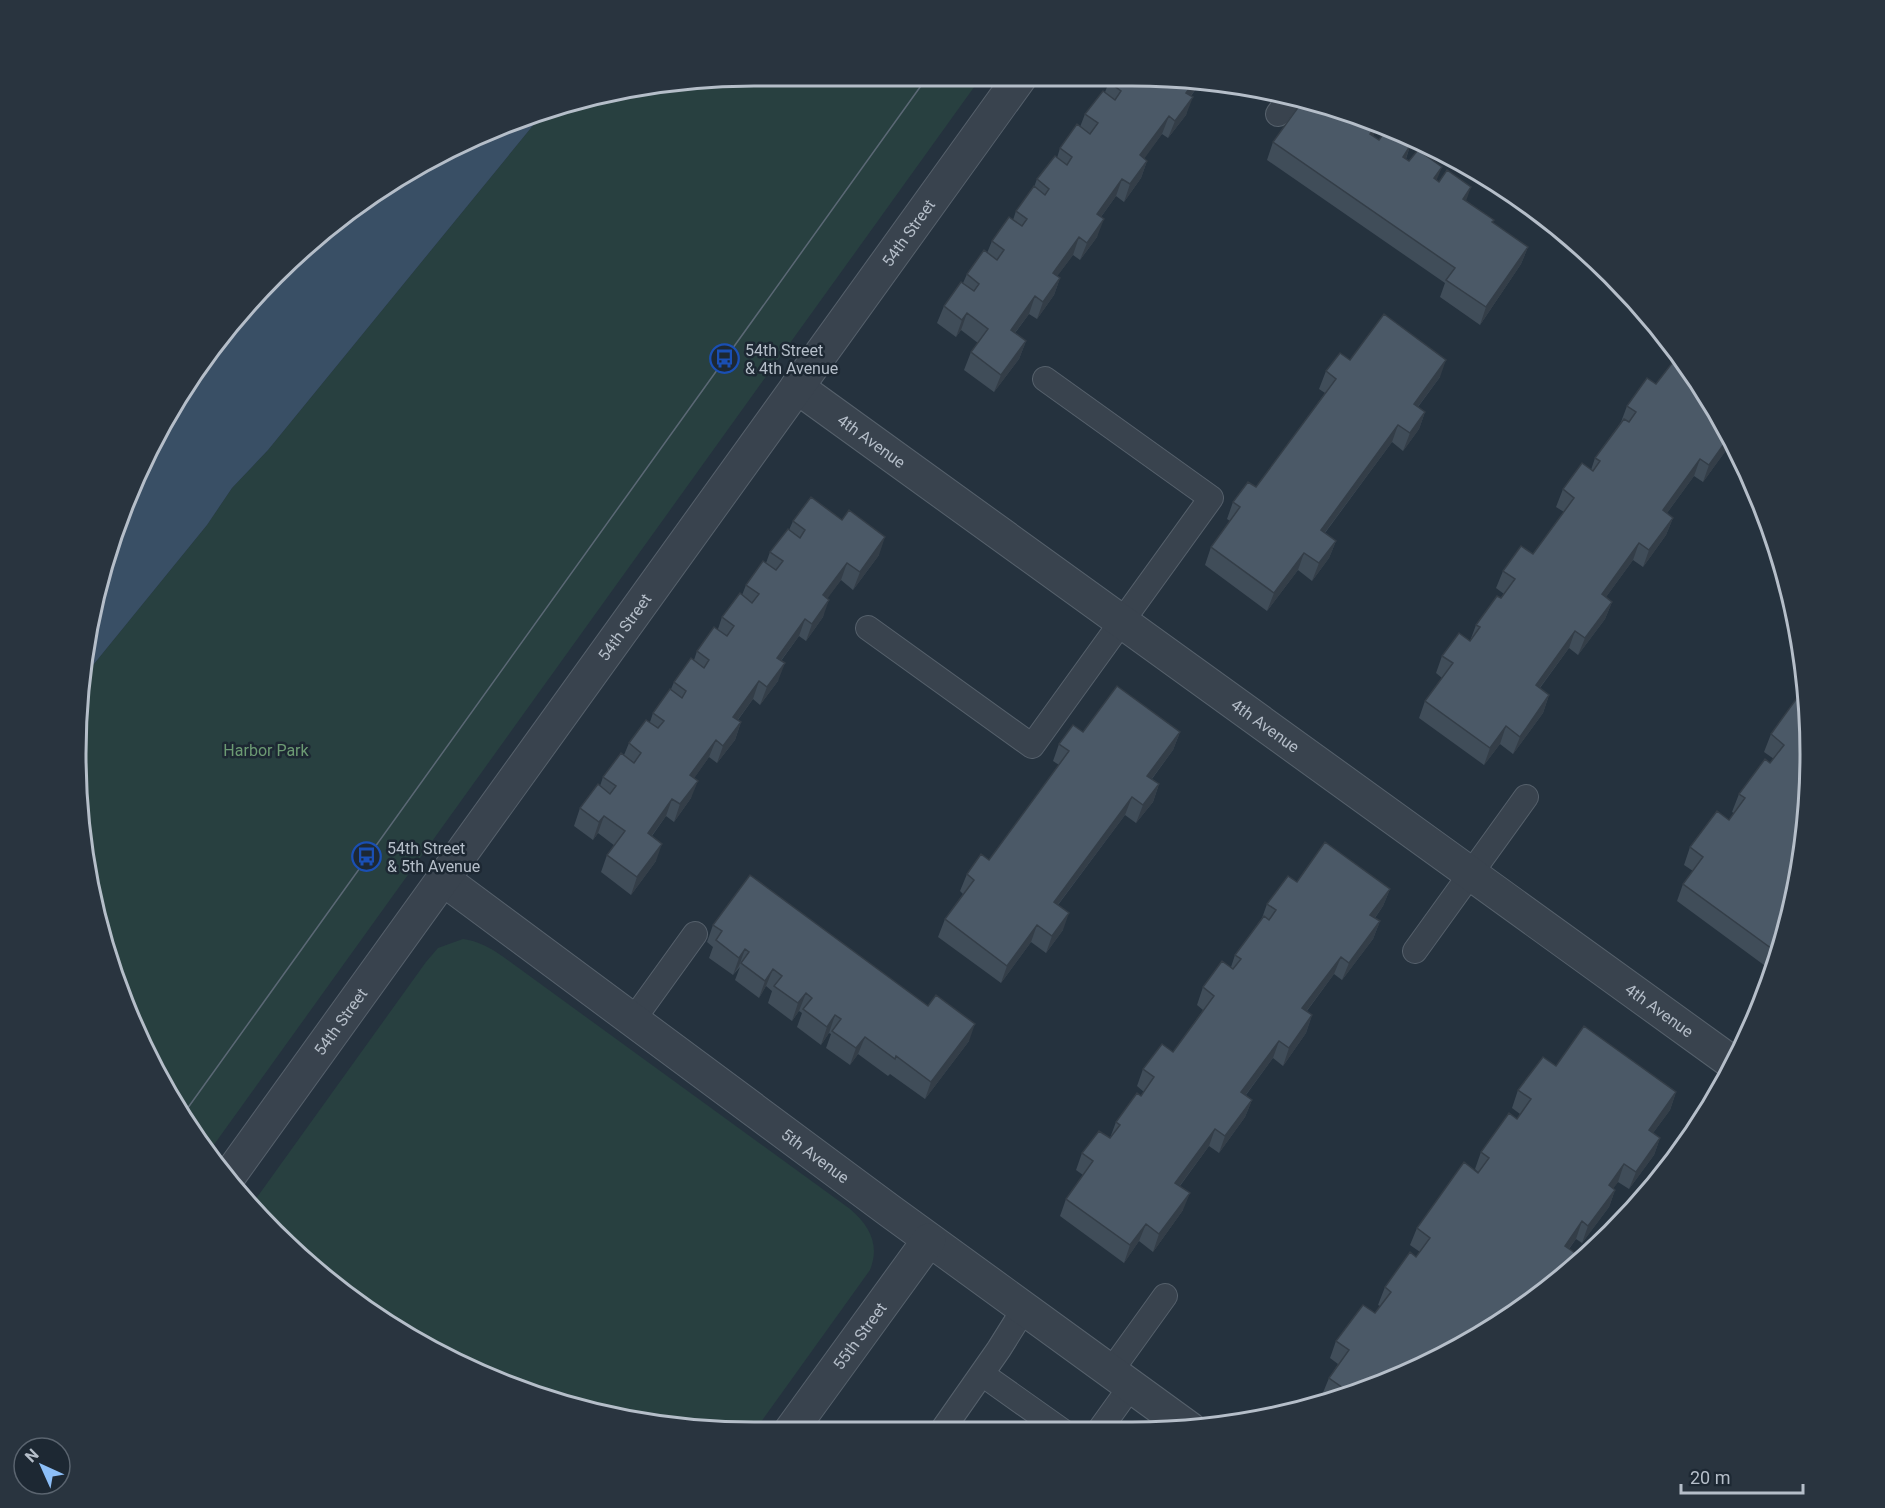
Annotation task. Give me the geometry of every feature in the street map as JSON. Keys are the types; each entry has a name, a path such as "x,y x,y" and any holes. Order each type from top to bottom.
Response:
{"street":[{"name":"54th Street","path":"232,1172 1014,86"},
{"name":"4th Avenue","path":"797,387 1726,1058"},
{"name":"5th Avenue","path":"443,879 929,1240 1179,1421"},
{"name":"55th Street","path":"797,1422 929,1240"}],"lane":[{"path":"868,628 1032,746 1211,498 1045,379"},
{"path":"1415,951 1526,797"},
{"path":"633,1020 695,934"},
{"path":"1102,1422 1121,1379 1165,1296"},
{"path":"948,1422 1024,1309"},
{"path":"982,1374 1050,1422"}],"green space":[{"name":"Harbor Park","path":"975,86 213,1146 175,1088 154,1050 136,1010 108,927 91,841 87,798 87,710 91,668 207,525 232,488 268,450 536,122 624,98 710,87"},
{"path":"463,939 474,941 493,950 850,1209 868,1229 874,1252 870,1270 761,1422 710,1421 624,1410 581,1400 498,1372 458,1354 383,1310 313,1257 255,1200 438,948"}],"water":[{"path":"536,122 268,450 232,488 207,525 91,668 108,581 136,498 154,458 198,383 251,313 313,251 383,198 458,154"}],"building":[{"path":"1114,86 1175,87 1189,88 1186,93 1193,97 1175,121 1169,116 1140,155 1147,161 1130,184 1122,179 1097,214 1104,219 1087,243 1079,237 1053,273 1060,278 1043,302 1035,296 1011,330 1026,341 1001,375 971,352 988,329 967,313 962,320 944,306 961,282 974,291 979,284 967,274 984,250 997,260 1004,250 992,241 1009,217 1022,226 1027,219 1016,211 1034,186 1045,195 1049,189 1037,179 1055,156 1067,165 1072,157 1060,148 1077,124 1090,134 1098,123 1085,114 1103,91 1115,100 1121,91"},
{"path":"1299,107 1372,131 1370,134 1379,140 1383,134 1387,136 1410,146 1403,157 1409,161 1418,150 1442,167 1434,178 1439,182 1447,170 1471,187 1463,199 1528,247 1486,307 1446,280 1455,268 1273,142"},
{"path":"1384,314 1446,360 1414,404 1425,412 1410,433 1398,425 1321,530 1336,541 1319,563 1304,553 1274,593 1211,547 1240,507 1233,502 1248,482 1256,487 1336,379 1326,371 1340,353 1350,360"},
{"path":"1672,363 1724,445 1709,465 1700,459 1663,510 1673,518 1649,550 1639,543 1602,594 1612,602 1585,638 1575,631 1536,685 1549,695 1520,737 1506,726 1490,748 1425,701 1453,663 1442,656 1459,633 1470,641 1480,627 1476,625 1497,596 1501,598 1515,579 1503,571 1521,546 1533,554 1574,498 1563,489 1582,463 1593,471 1600,461 1595,458 1624,419 1629,422 1636,412 1627,406 1647,378 1656,384"},
{"path":"811,497 842,520 849,510 885,537 860,572 847,563 823,595 829,600 812,624 805,619 777,658 785,663 767,687 759,681 733,717 741,722 723,746 716,740 690,775 698,781 680,804 672,799 648,833 662,844 637,877 607,855 625,831 604,816 599,822 580,808 598,784 610,794 616,786 603,777 621,753 634,763 641,753 629,743 646,720 658,728 664,721 653,713 670,689 682,698 686,691 674,682 691,658 704,668 709,660 697,651 714,627 727,636 734,626 722,617 740,593 752,603 759,594 746,585 763,561 776,570 783,561 770,552 788,529 800,538 805,530 793,521"},
{"path":"1117,686 1180,732 1147,776 1159,784 1143,805 1132,797 1054,902 1069,913 1052,936 1037,925 1007,966 945,919 974,880 967,874 981,854 989,860 1069,751 1059,744 1073,725 1083,732"},
{"path":"1797,698 1800,754 1794,841 1787,884 1771,948 1683,884 1703,857 1690,847 1717,811 1729,820 1745,798 1739,794 1765,759 1770,763 1784,745 1771,734"},
{"path":"1325,842 1390,889 1370,915 1380,921 1349,963 1341,957 1302,1008 1312,1015 1289,1048 1279,1041 1241,1092 1252,1100 1225,1136 1215,1129 1175,1183 1190,1193 1159,1234 1146,1224 1130,1245 1066,1199 1093,1161 1082,1153 1099,1131 1110,1138 1120,1125 1116,1122 1137,1093 1141,1096 1154,1077 1143,1069 1162,1044 1173,1052 1214,996 1203,987 1222,961 1233,969 1241,959 1235,955 1264,916 1269,920 1276,910 1267,904 1288,876 1297,882"},
{"path":"750,875 928,1006 936,995 975,1024 931,1082 865,1037 856,1048 832,1031 841,1019 835,1015 827,1027 803,1009 812,998 806,993 798,1003 774,986 782,976 773,969 765,981 741,963 749,952 745,949 739,958 716,940 722,931 713,925"},
{"path":"1584,1026 1676,1092 1649,1130 1660,1138 1636,1172 1624,1164 1609,1185 1615,1190 1588,1226 1582,1221 1565,1246 1575,1253 1538,1284 1502,1310 1427,1354 1343,1388 1329,1378 1349,1350 1336,1341 1363,1305 1375,1313 1391,1292 1385,1287 1410,1252 1416,1257 1430,1238 1417,1228 1464,1162 1478,1173 1489,1158 1481,1152 1509,1113 1517,1119 1531,1099 1518,1090 1543,1057 1556,1066"}],"tram line":[{"path":"188,1108 921,86"}],"place":[{"name":"54th Street & 4th Avenue","path":"724,359"},
{"name":"54th Street & 5th Avenue","path":"366,857"}]}
